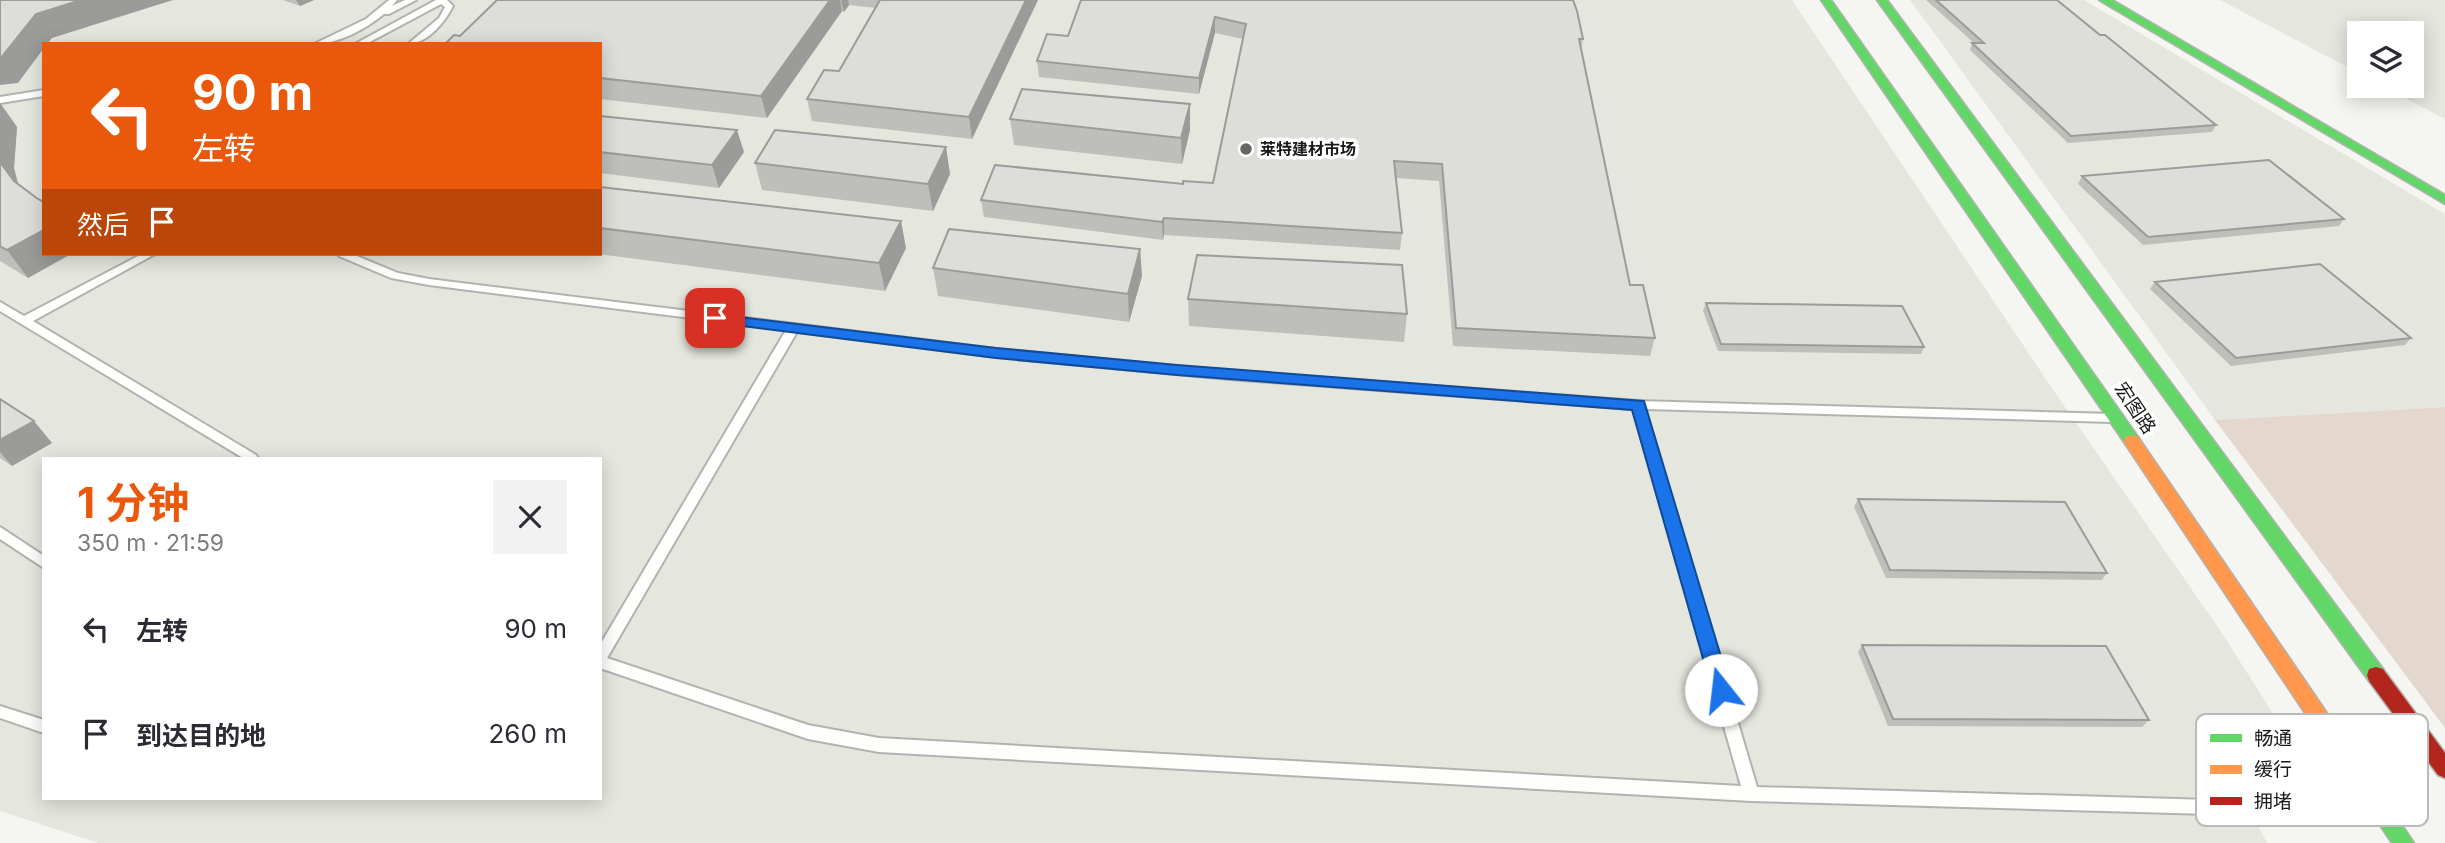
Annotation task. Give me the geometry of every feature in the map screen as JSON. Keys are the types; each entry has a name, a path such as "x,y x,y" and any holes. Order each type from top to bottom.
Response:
{"main road":[{"name":"宏图路","path":"1826,0 2116,418 2317,714"},
{"name":"宏图路","path":"1882,0 2405,714"},
{"path":"2104,0 2445,200"},
{"name":"宏图路","path":"2428,746 2445,769"},
{"name":"宏图路","path":"2392,826 2404,843"}],"lane":[{"path":"370,20 393,0"},
{"path":"322,42 412,0"},
{"path":"363,42 442,0 450,6 447,14 414,42"},
{"path":"0,100 42,93"},
{"path":"23,321 146,256"},
{"path":"348,256 395,276 429,282 996,353 1202,373 1638,405 2116,418"},
{"path":"0,306 250,457"},
{"path":"602,657 793,328"},
{"path":"1638,405 1751,794"},
{"path":"0,533 42,562"},
{"path":"602,661 808,732 879,745 1751,794 2196,807"},
{"path":"0,712 42,726"}],"shaded area":[{"path":"0,0 1792,0 2058,397 2220,630 2273,714 2196,714 2196,826 2258,826 2267,843 98,843 0,811"},
{"path":"1910,0 2084,0 2445,214 2445,407 2215,420"},
{"path":"2220,0 2445,0 2445,119 2405,98 2424,98 2424,21 2347,21 2347,67"},
{"path":"2445,407 2445,728 2215,420"}],"building":[{"path":"0,0 81,0 36,14 0,59"},
{"path":"497,0 830,0 761,96 602,78 602,42 447,42 454,35 460,36"},
{"path":"880,0 1026,0 969,117 807,99 824,70 839,71"},
{"path":"1081,0 1573,0 1583,39 1579,39 1630,285 1643,285 1655,338 1456,328 1442,164 1394,161 1402,233 1164,218 1162,222 981,200 995,165 1183,184 1183,181 1213,183 1246,24 1215,17 1199,78 1037,61 1047,34 1068,36"},
{"path":"1936,0 2057,0 2100,35 2105,35 2216,125 2071,136 1972,43 1984,43"},
{"path":"1022,89 1190,104 1181,138 1010,119"},
{"path":"602,116 737,130 712,165 602,152"},
{"path":"775,130 946,147 928,184 755,163"},
{"path":"2269,160 2344,219 2148,237 2082,176"},
{"path":"0,162 14,181 42,201 42,231 7,250 0,246"},
{"path":"602,187 901,221 879,263 602,228"},
{"path":"949,229 1140,249 1128,294 933,268"},
{"path":"1197,255 1402,265 1407,314 1188,299"},
{"path":"2320,264 2411,338 2236,358 2155,282"},
{"path":"1706,303 1902,306 1924,347 1721,344"},
{"path":"0,399 34,421 0,440"},
{"path":"1858,499 2065,502 2107,573 1890,570"},
{"path":"1862,645 2106,646 2149,720 1893,719"}],"traffic: fast":[{"path":"1826,0 2132,441"},
{"path":"1882,0 2376,675"},
{"path":"2104,0 2445,200"},
{"path":"2392,826 2404,843"}],"traffic: slow":[{"path":"2132,441 2317,714"}],"traffic: jam":[{"path":"2376,675 2405,714"},
{"path":"2428,746 2445,769"}],"place":[{"name":"莱特建材市场","path":"1246,149"}],"route":[{"path":"715,318 996,353 1256,377 1638,405 1721,690"}]}
